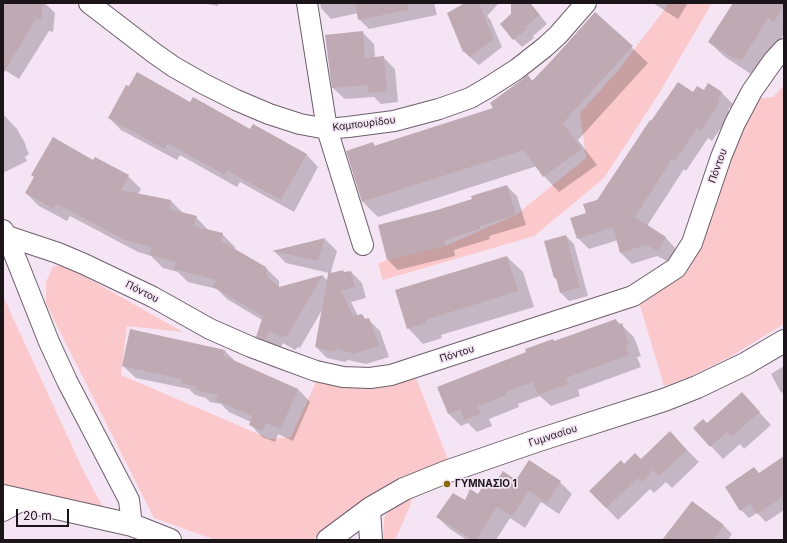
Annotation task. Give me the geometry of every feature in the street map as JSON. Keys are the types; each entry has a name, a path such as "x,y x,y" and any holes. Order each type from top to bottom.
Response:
{"street":[{"name":"Καμπουρίδου","path":"89,3 154,53 174,67 204,84 269,114 300,124 327,129 394,121 439,109 470,98 489,88 517,69 545,47 564,30 586,3"},
{"path":"307,3 327,129 363,245"},
{"name":"Πόντου","path":"4,235 58,253 90,266 153,297 210,329 251,347 316,371 338,376 361,378 391,375 633,296 676,268 692,242 721,157 735,123 752,91 773,61 784,50"},
{"name":"Πόντου","path":"4,235 58,362 101,449 129,500 132,525"},
{"name":"Γυμνασίου","path":"328,540 369,510 404,489 446,472 681,393 745,364 784,341"},
{"path":"9,502 132,525 170,540"},
{"path":"369,510 372,540"}],"shaded area":[{"path":"669,3 712,3 658,95 604,178 534,236 383,280 378,264 387,260 445,246 516,215 586,158 580,113 620,68"},
{"path":"784,85 784,324 728,358 689,377 664,386 639,302 671,281 721,180 755,99 773,97"},
{"path":"53,266 66,266 183,332 127,326 121,375 270,439 291,437 316,382 361,388 416,378 448,460 327,528 312,540 215,540 154,518 46,304 46,282"},
{"path":"3,296 83,470 104,509 3,486"},
{"path":"412,496 410,506 395,540 383,540 384,519 388,510"}],"building":[{"path":"3,3 43,3 41,20 36,19 3,74"},
{"path":"355,3 408,3 408,10 358,20"},
{"path":"465,3 479,3 494,39 470,57 465,51 463,52 447,13"},
{"path":"511,3 530,3 540,15 525,27 527,29 513,40 500,24 511,14"},
{"path":"733,3 784,3 774,22 768,18 742,60 736,57 735,59 708,42"},
{"path":"595,12 633,46 563,123 582,149 543,177 524,150 362,202 346,151 373,142 374,146 493,108 490,103 528,75 532,81"},
{"path":"363,31 365,58 384,56 387,91 368,93 368,85 332,88 325,35"},
{"path":"137,72 190,102 193,97 250,129 253,124 307,154 281,200 228,171 225,175 167,143 164,149 108,118 126,85 129,86"},
{"path":"678,82 693,92 697,86 704,90 708,83 722,92 717,99 720,101 701,131 697,128 675,161 672,159 635,217 666,237 658,251 646,245 620,253 613,227 577,239 570,218 586,213 583,204 597,200 650,120 651,121"},
{"path":"53,137 93,160 95,157 129,175 121,190 171,200 169,209 197,216 194,226 223,233 221,241 266,267 267,277 279,287 323,275 287,336 284,335 282,338 270,331 265,340 256,337 263,316 213,287 216,280 174,269 176,262 149,255 151,247 124,240 57,204 54,209 25,193 34,177 31,175"},
{"path":"507,185 516,215 480,226 480,229 445,240 445,246 387,260 378,225 437,210 472,199 471,196"},
{"path":"566,235 580,288 560,293 556,278 554,278 544,241"},
{"path":"325,238 318,261 272,251"},
{"path":"507,256 518,291 426,320 427,323 407,329 395,290"},
{"path":"329,269 331,273 343,270 344,272 351,271 355,287 341,291 353,316 362,314 365,319 369,318 379,346 354,354 337,349 334,352 315,347"},
{"path":"616,319 618,325 622,323 629,344 626,345 629,355 566,378 569,384 538,395 533,382 506,392 507,395 478,406 480,414 464,420 460,409 448,414 437,387 526,352 525,349 553,339 554,341"},
{"path":"130,329 225,350 224,356 298,389 281,429 266,423 263,431 249,425 252,416 215,400 218,395 196,390 197,387 181,383 182,379 122,366"},
{"path":"742,392 760,412 731,437 727,432 710,447 693,428 703,419 707,423"},
{"path":"670,431 687,450 659,476 653,470 641,482 638,478 606,508 589,491 621,460 624,464 635,453 641,459"},
{"path":"784,456 784,496 757,514 750,504 740,511 725,487 754,467 759,473"},
{"path":"529,460 561,481 547,503 529,491 512,516 497,507 476,540 473,540 436,517 453,493 465,500 470,489 478,494 486,481 493,486 503,471 516,480"},
{"path":"692,501 724,525 713,540 662,540"}],"place":[{"name":"ΓΥΜΝΑΣΙΟ 1","path":"447,484"}]}
